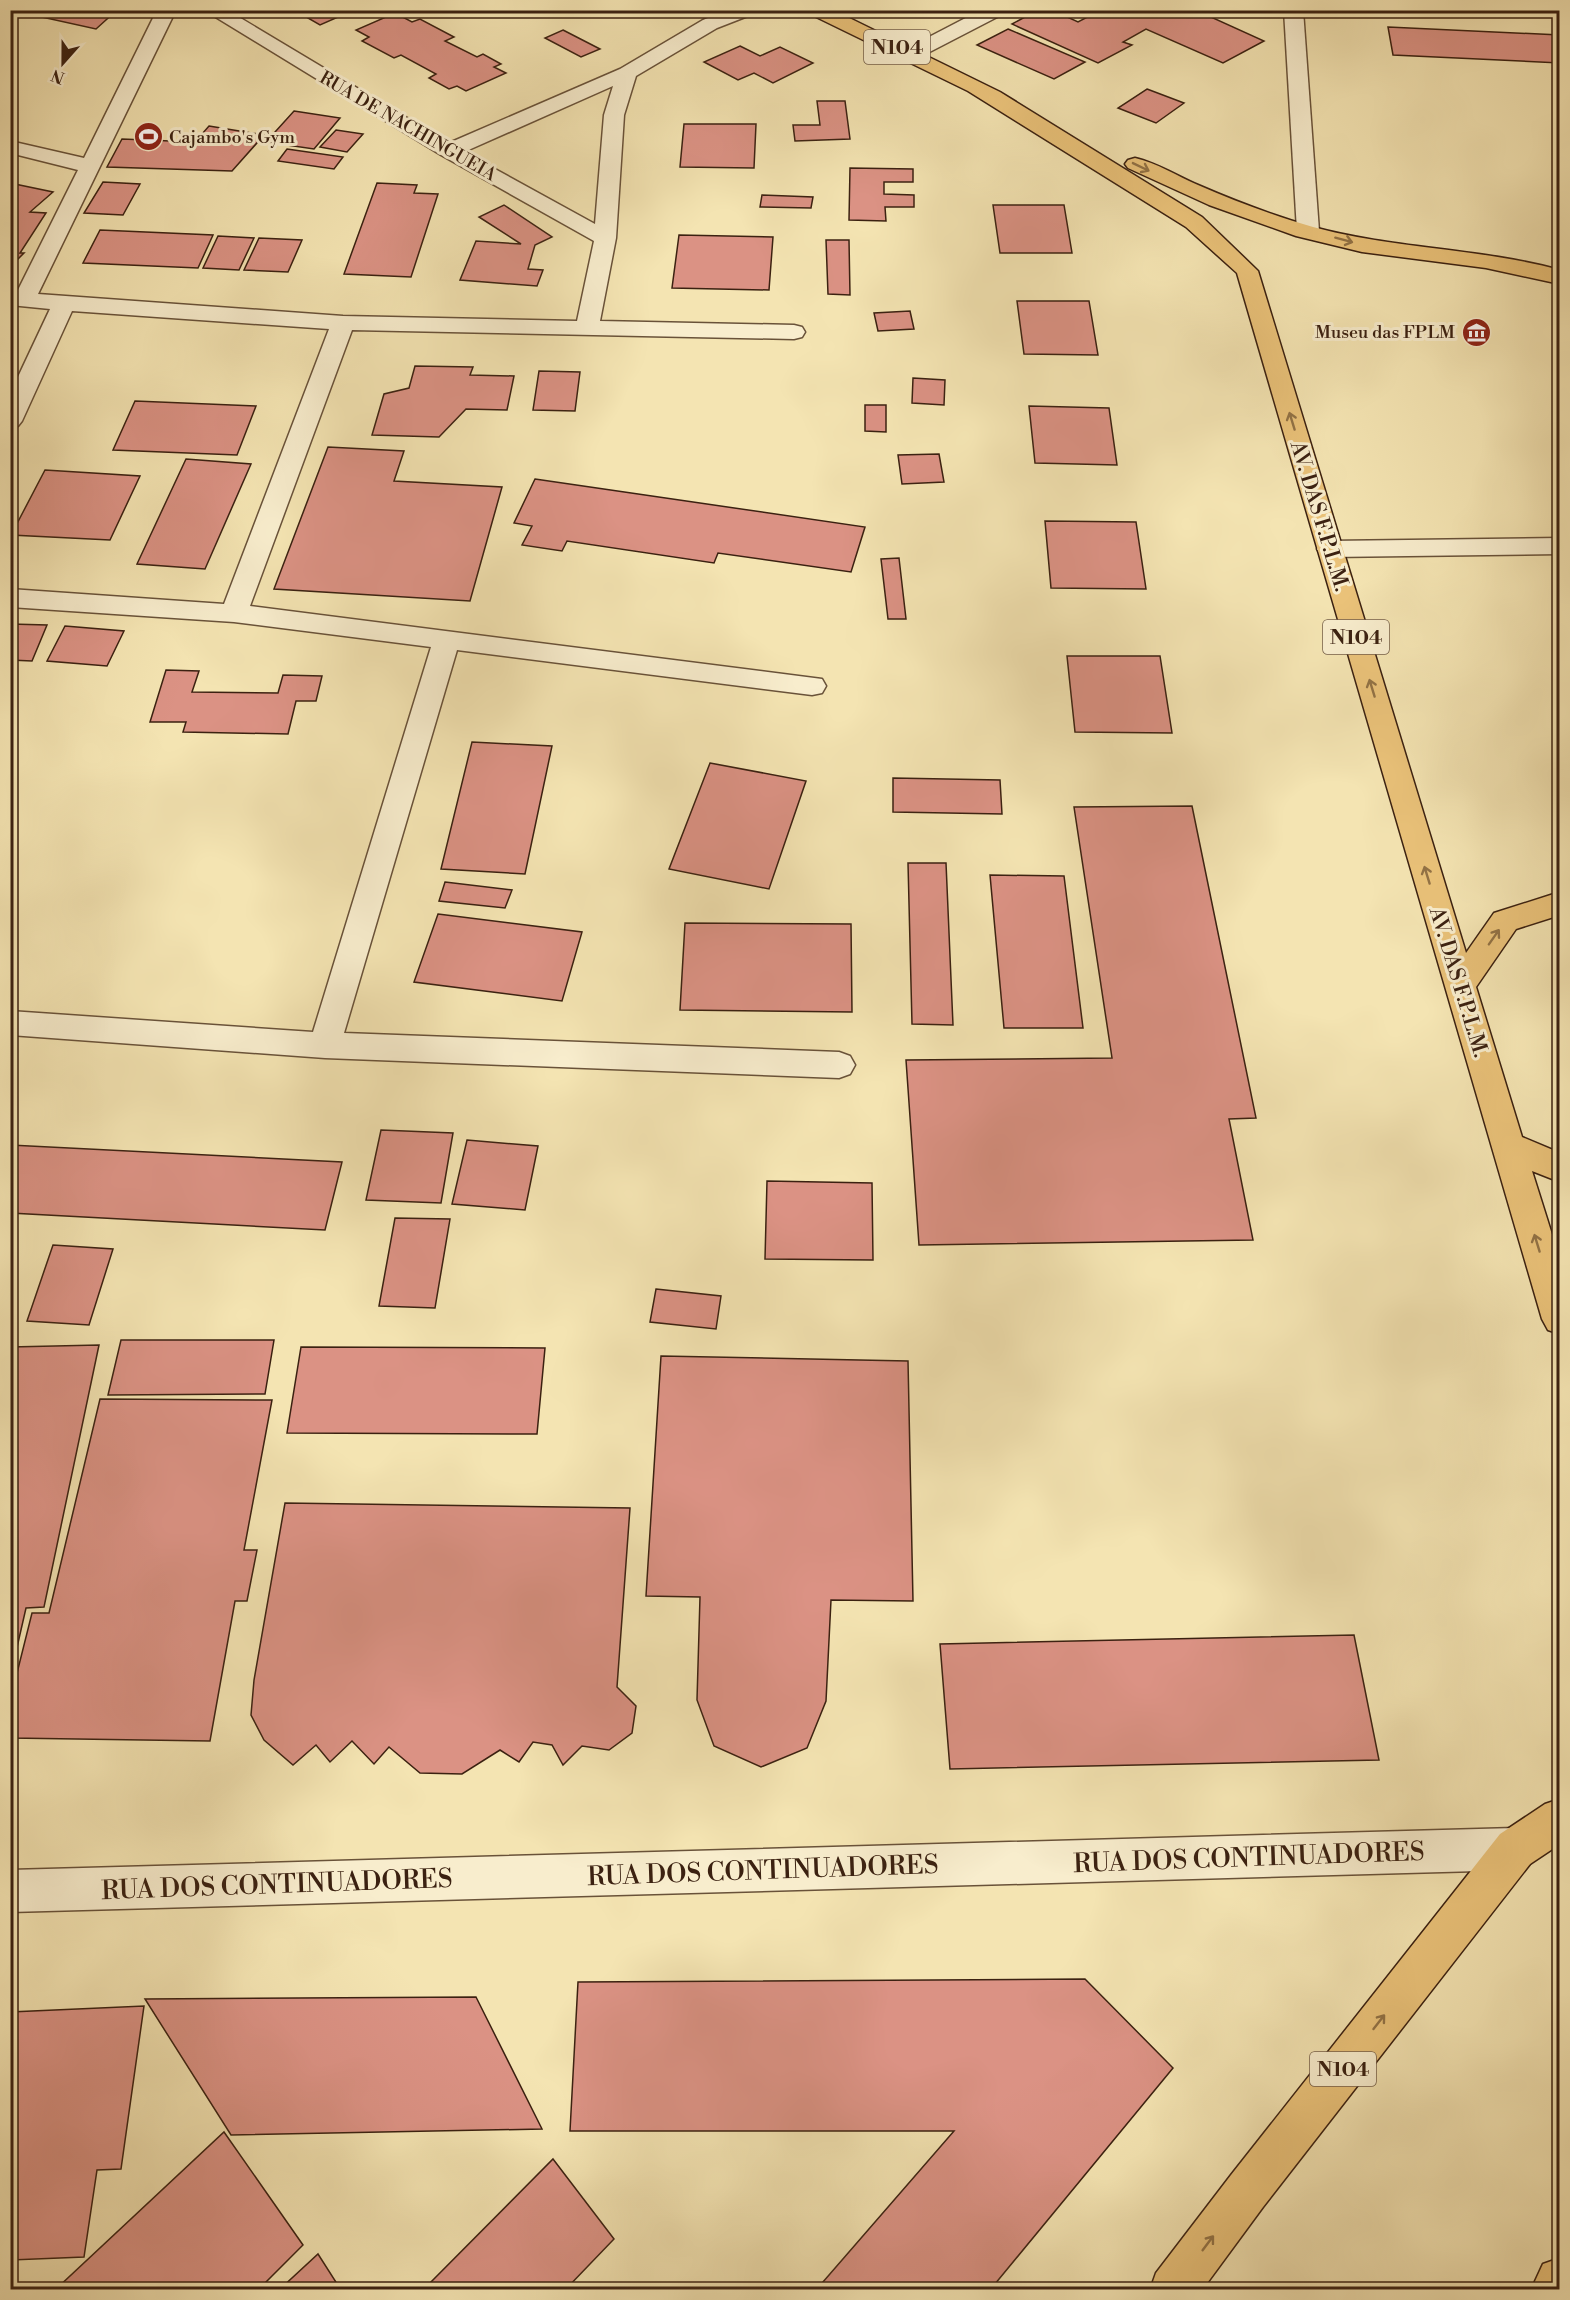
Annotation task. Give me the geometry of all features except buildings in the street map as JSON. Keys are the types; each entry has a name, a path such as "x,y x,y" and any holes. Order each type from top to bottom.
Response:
{"main road":[{"name":"AV. DAS F.P.L.M.","path":"817,10 1186,188 1249,214 1359,244 1486,260 1523,266 1560,276"},
{"name":"AV. DAS F.P.L.M.","path":"975,87 1194,222 1247,271 1560,1319"},
{"path":"1461,986 1506,921 1560,903"},
{"path":"1508,1146 1560,1168"},
{"name":"N104","path":"1173,2289 1515,1849 1560,1819"},
{"path":"1515,1849 1560,1850"},
{"path":"1554,2289 1560,2281"}],"street":[{"path":"167,10 90,166 18,298 64,304 343,323 794,332"},
{"name":"RUA DE NACHINGUEIA","path":"213,10 448,152 605,238"},
{"path":"448,152 627,73 710,24 746,10"},
{"path":"911,54 996,10"},
{"path":"1293,10 1308,231"},
{"path":"587,329 605,238 614,115 627,73"},
{"path":"10,147 90,166"},
{"path":"10,421 64,304"},
{"path":"234,613 343,323"},
{"path":"1330,549 1560,546"},
{"path":"10,598 234,613 812,686"},
{"path":"325,1044 447,639"},
{"path":"10,1023 325,1044 839,1065"},
{"name":"RUA DOS CONTINUADORES","path":"10,1891 1515,1849"}],"place":[{"name":"Cajambo's Gym","path":"148,137"},
{"name":"Museu das FPLM","path":"1476,332"}]}
